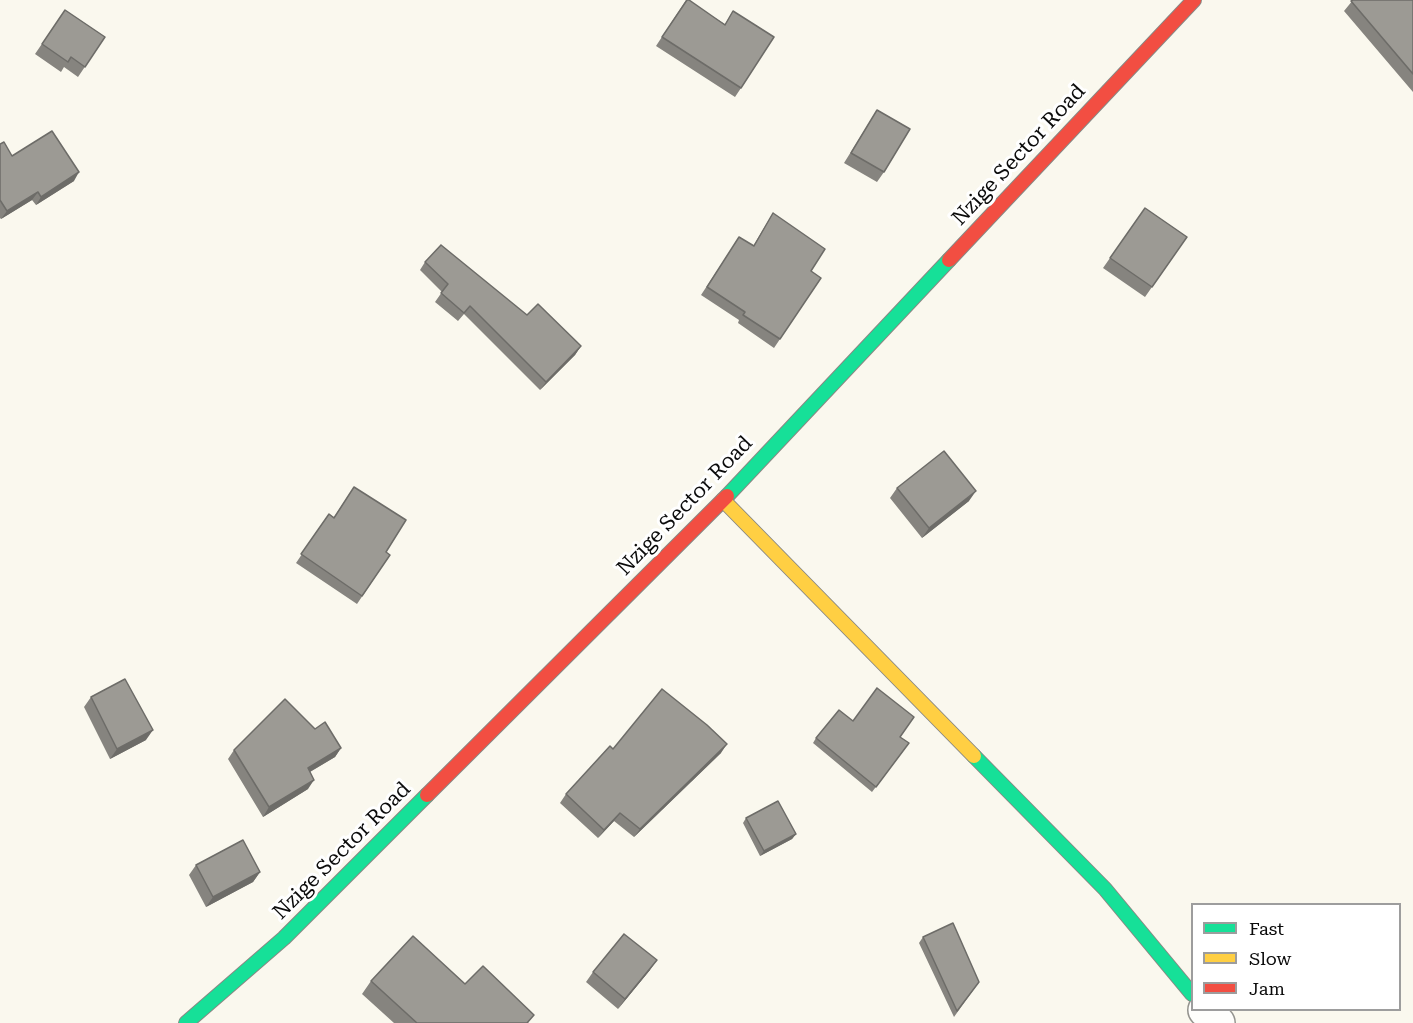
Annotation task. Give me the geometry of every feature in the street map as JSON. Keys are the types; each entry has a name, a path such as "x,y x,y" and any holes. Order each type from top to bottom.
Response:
{"main road":[{"name":"Nzige Sector Road","path":"186,1023 284,938 723,500 1194,0"},
{"path":"723,500 1105,889 1191,993"}],"street":[{"path":"1206,1011 1218,1023"}],"building":[{"path":"687,0 725,25 733,11 774,37 741,88 662,37"},
{"path":"1413,0 1413,74 1351,1"},
{"path":"65,10 105,37 85,67 71,57 68,62 42,44"},
{"path":"877,110 910,129 884,172 851,153"},
{"path":"52,131 79,172 41,197 38,192 7,211 0,200 0,144 4,142 12,156"},
{"path":"1145,208 1187,237 1152,287 1110,258"},
{"path":"773,213 825,249 811,271 821,278 780,339 743,315 745,312 707,287 739,237 754,246"},
{"path":"441,245 527,315 538,304 581,346 546,382 470,306 464,313 441,293 448,284 425,262"},
{"path":"944,451 976,491 929,528 897,488"},
{"path":"354,487 406,520 386,552 390,555 362,596 301,554 329,514 334,518"},
{"path":"125,679 153,730 117,749 91,697"},
{"path":"877,688 914,717 900,737 909,743 876,787 816,738 839,710 853,721"},
{"path":"662,689 727,744 640,829 620,813 604,830 566,794 610,746 613,749"},
{"path":"285,699 315,729 325,722 341,748 308,768 314,780 269,807 234,750"},
{"path":"778,801 796,834 764,851 746,818"},
{"path":"243,840 260,872 213,897 196,865"},
{"path":"953,923 979,982 957,1011 923,937"},
{"path":"624,934 657,960 625,999 593,972"},
{"path":"413,936 465,984 483,966 534,1015 527,1023 417,1023 371,981"}],"traffic: fast":[{"path":"727,496 949,260"},
{"path":"974,756 1105,889 1191,993"},
{"path":"186,1023 284,938 427,795"}],"traffic: slow":[{"path":"723,500 974,756"}],"traffic: jam":[{"path":"949,260 1194,0"},
{"path":"427,795 727,496"}]}
